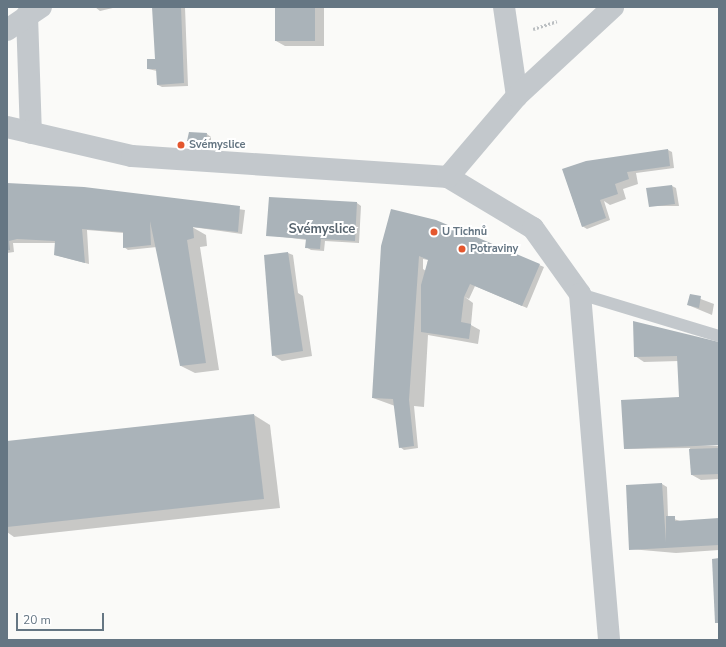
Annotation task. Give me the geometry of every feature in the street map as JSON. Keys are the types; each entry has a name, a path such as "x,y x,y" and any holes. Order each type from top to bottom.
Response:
{"street":[{"path":"448,177 517,96 613,7"},
{"path":"7,30 34,11"},
{"path":"31,133 34,11"},
{"path":"506,14 517,96"},
{"path":"7,127 132,156 448,177 533,228 580,294 609,640"}],"lane":[{"path":"580,294 719,336"}],"path":[{"path":"506,14 523,18 533,29 562,18"}],"building":[{"path":"152,7 181,7 184,83 157,85 156,69 147,69 147,59 155,59"},
{"path":"275,7 315,7 315,41 275,41"},
{"path":"189,132 207,133 206,143 187,141"},
{"path":"668,149 670,166 627,172 629,179 615,184 618,194 600,200 606,218 582,227 562,169 586,161"},
{"path":"7,183 84,187 240,206 238,232 193,227 194,238 187,240 206,363 180,366 150,221 151,245 123,248 123,232 82,229 85,263 54,255 55,241 17,239 9,241 10,250 7,250"},
{"path":"672,185 675,204 649,207 646,188"},
{"path":"269,197 357,202 355,241 321,239 320,249 305,248 306,239 266,236"},
{"path":"391,209 436,220 540,264 522,306 470,284 464,297 461,322 471,324 469,339 421,332 421,285 428,260 419,256 409,400 414,446 399,448 393,399 372,398 381,246"},
{"path":"288,252 303,351 272,356 264,255"},
{"path":"690,294 701,296 699,308 687,305"},
{"path":"633,321 719,342 719,445 624,449 621,400 679,397 677,356 634,357"},
{"path":"254,414 264,499 7,527 7,441"},
{"path":"719,448 719,474 691,475 689,449"},
{"path":"662,483 666,542 666,516 675,516 675,521 719,518 719,545 629,550 626,485"},
{"path":"719,558 719,623 715,623 712,559"}],"place":[{"name":"Svémyslice","path":"181,145"},
{"name":"U Tichnů","path":"434,232"},
{"name":"Potraviny","path":"462,249"}],"district":[{"name":"Svémyslice","path":"322,229"}]}
